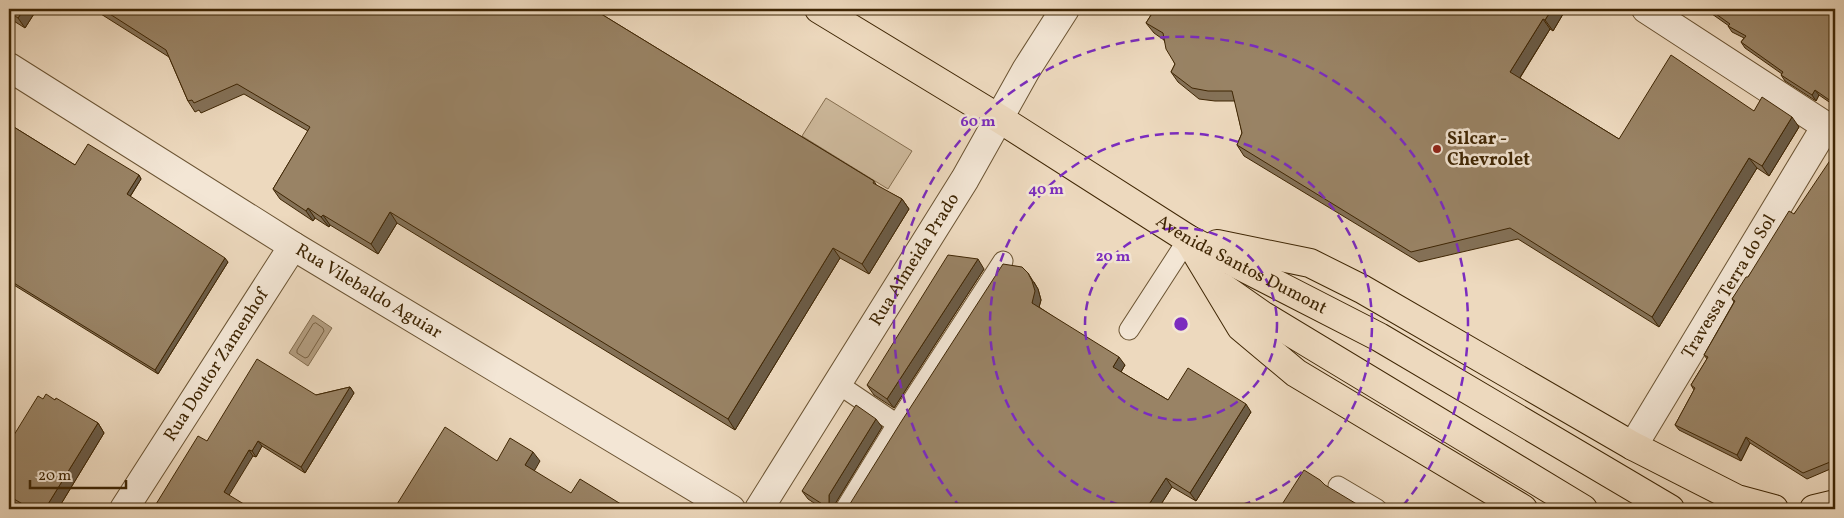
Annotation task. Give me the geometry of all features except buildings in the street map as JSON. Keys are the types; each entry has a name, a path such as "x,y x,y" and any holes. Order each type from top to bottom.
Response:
{"main road":[{"name":"Avenida Santos Dumont","path":"820,9 1000,119 1188,239 1379,337 1670,509"},
{"path":"1188,239 1242,327 1296,373 1523,509"},
{"path":"1188,239 1310,263 1362,289 1632,446 1737,499 1774,509"},
{"path":"1212,280 1262,315 1582,509"},
{"path":"1814,509 1835,504"}],"street":[{"name":"Rua Almeida Prado","path":"760,509 960,188 1026,70 1065,9"},
{"path":"1646,9 1831,129"},
{"name":"Rua Vilebaldo Aguiar","path":"9,67 293,246 731,509"},
{"name":"Travessa Terra do Sol","path":"1632,446 1831,129"},
{"name":"Rua Doutor Zamenhof","path":"124,509 293,246"}],"lane":[{"path":"1129,330 1188,239"},
{"path":"845,509 897,424 1004,262"},
{"path":"838,384 897,424"},
{"path":"1338,486 1377,509"}],"shaded area":[{"path":"826,98 912,151 888,189 802,136"}],"water":[{"path":"313,315 332,328 308,366 289,353"}],"place":[{"name":"Silcar - Chevrolet","path":"1437,149"}]}
